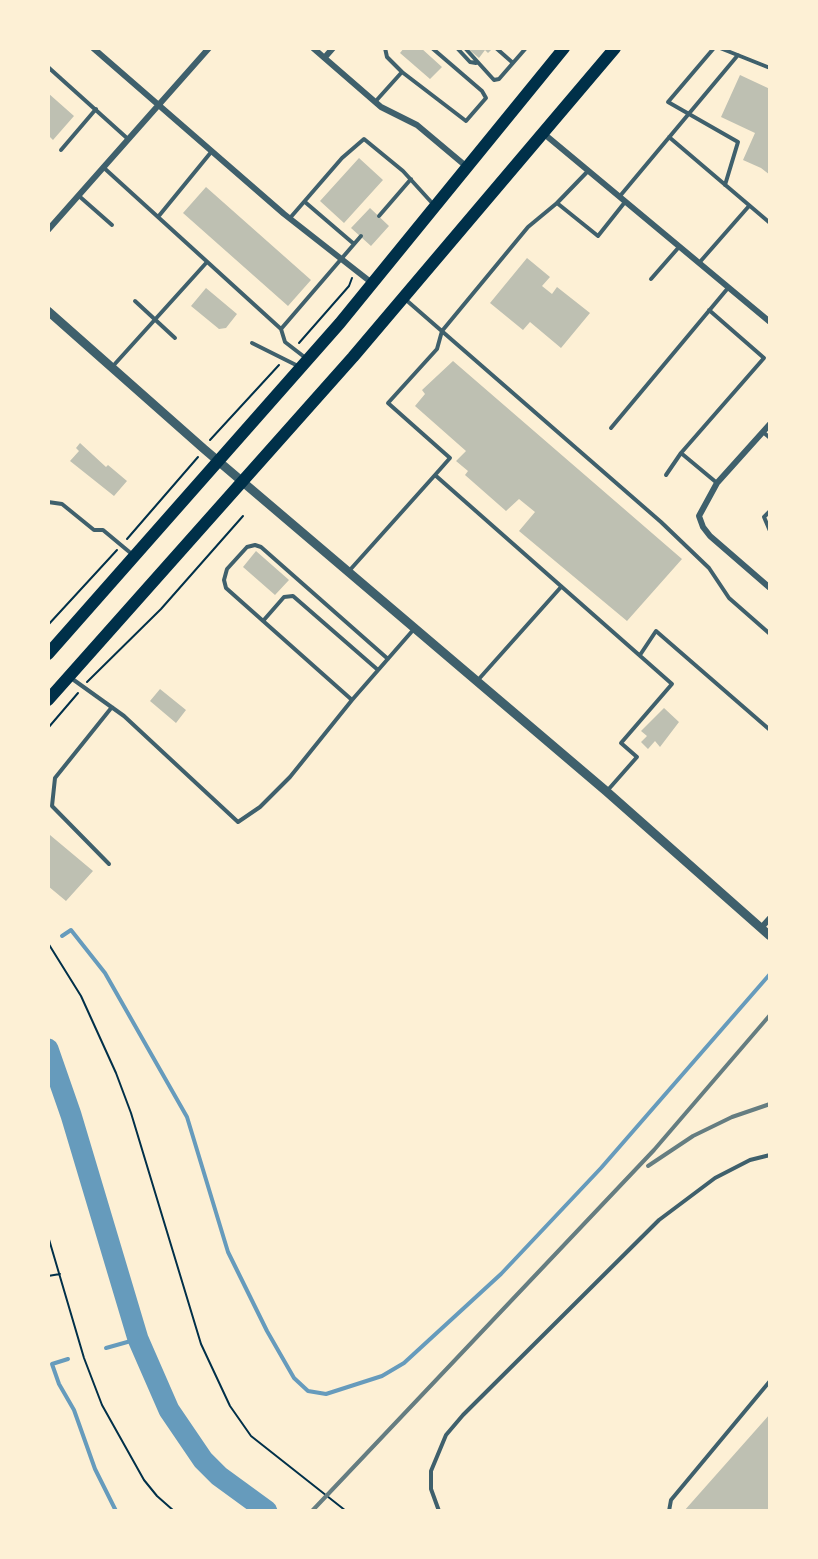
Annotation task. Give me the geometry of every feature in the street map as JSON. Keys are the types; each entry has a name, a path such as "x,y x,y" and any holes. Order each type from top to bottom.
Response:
{"main road":[{"path":"48,654 304,364 564,48"},
{"path":"48,700 403,297 615,48"}],"street":[{"path":"93,48 290,219 372,283"},
{"path":"48,230 209,48"},
{"path":"313,48 326,56 375,102 417,125 467,167"},
{"path":"326,56 333,48"},
{"path":"543,134 770,322"},
{"path":"48,311 242,482 606,791 770,936"},
{"path":"770,424 717,483 699,516 703,527 770,588"},
{"path":"761,928 770,918"}],"lane":[{"path":"385,48 387,57 402,72 466,121 486,98 482,91 432,48"},
{"path":"457,48 470,62 477,63"},
{"path":"465,48 494,80 499,79 526,48"},
{"path":"496,48 513,63"},
{"path":"714,48 668,102 738,142 725,185"},
{"path":"720,48 770,68"},
{"path":"619,197 738,55"},
{"path":"48,67 128,139"},
{"path":"375,102 402,72"},
{"path":"61,150 96,109"},
{"path":"669,137 770,223"},
{"path":"290,219 342,158 364,139 411,179 435,206"},
{"path":"158,217 212,151"},
{"path":"103,167 281,329 285,342 304,364"},
{"path":"348,572 450,458 388,403 437,349 442,331 528,227 557,203 588,171"},
{"path":"379,216 411,179"},
{"path":"79,195 112,225"},
{"path":"304,201 354,244"},
{"path":"557,203 598,236 625,202"},
{"path":"699,263 749,206"},
{"path":"281,329 361,236"},
{"path":"651,279 679,247"},
{"path":"112,367 207,262"},
{"path":"611,428 728,288"},
{"path":"403,297 660,522 709,568 729,598 770,634"},
{"path":"135,301 175,338"},
{"path":"666,475 681,453 764,358 709,310"},
{"path":"252,343 304,364"},
{"path":"762,432 770,438"},
{"path":"681,453 717,483"},
{"path":"435,475 672,684 621,743 637,757 606,791"},
{"path":"48,502 62,504 94,530 103,530 134,556"},
{"path":"770,511 764,517 770,531"},
{"path":"352,700 226,588 224,580 227,569 240,552 255,545 261,547 388,659"},
{"path":"477,682 561,586"},
{"path":"263,621 284,597 293,596 378,670"},
{"path":"68,676 112,707 238,822 260,807 290,777 352,700 415,628"},
{"path":"640,655 657,631 770,730"},
{"path":"109,864 52,806 55,778 112,707"},
{"path":"439,1511 431,1489 431,1471 446,1435 463,1415 659,1220 715,1178 750,1160 770,1155"},
{"path":"669,1511 671,1500 770,1381"}],"path":[{"path":"48,728 84,686 161,609 243,516"},
{"path":"48,943 81,996 116,1073 131,1113 201,1344 221,1388 250,1436 346,1511"},
{"path":"48,1236 84,1358 102,1405 144,1480 174,1511"},
{"path":"48,1276 60,1274"}],"building":[{"path":"404,48 421,48 442,67 430,79 400,53"},
{"path":"467,48 493,48 488,53 485,50 479,58"},
{"path":"740,75 770,89 770,175 743,160 755,133 721,117"},
{"path":"48,93 74,116 53,140 48,135"},
{"path":"359,158 383,180 344,223 320,201"},
{"path":"206,187 311,280 288,306 183,213"},
{"path":"370,208 389,226 371,246 351,228"},
{"path":"527,258 550,277 542,286 552,294 557,287 590,313 561,348 530,322 523,330 490,303"},
{"path":"206,288 237,314 226,328 219,329 191,306"},
{"path":"453,361 682,559 627,621 519,531 535,512 519,499 506,511 465,475 468,471 456,461 466,451 415,406 425,394 422,390"},
{"path":"80,443 106,467 108,465 127,481 114,496 70,461 79,451 76,448"},
{"path":"256,551 289,580 275,595 243,567"},
{"path":"160,689 186,710 176,723 150,701"},
{"path":"664,708 679,722 660,747 655,741 648,749 641,742 647,736 641,731"},
{"path":"50,835 93,871 66,901 48,886 48,838"},
{"path":"770,1414 770,1511 684,1511"}],"waterway":[{"path":"62,936 71,930 105,973 187,1117 228,1252 267,1331 294,1378 308,1391 326,1394 382,1376 404,1363 501,1274 601,1168 770,974"},
{"path":"48,1049 71,1115 138,1339 169,1410 203,1460 219,1476 267,1511"},
{"path":"106,1348 138,1339"},
{"path":"68,1359 52,1364 59,1384 74,1410 95,1469 116,1511"}],"railway":[{"path":"312,1511 654,1150 770,1015"},
{"path":"648,1166 693,1136 732,1117 770,1104"}]}
